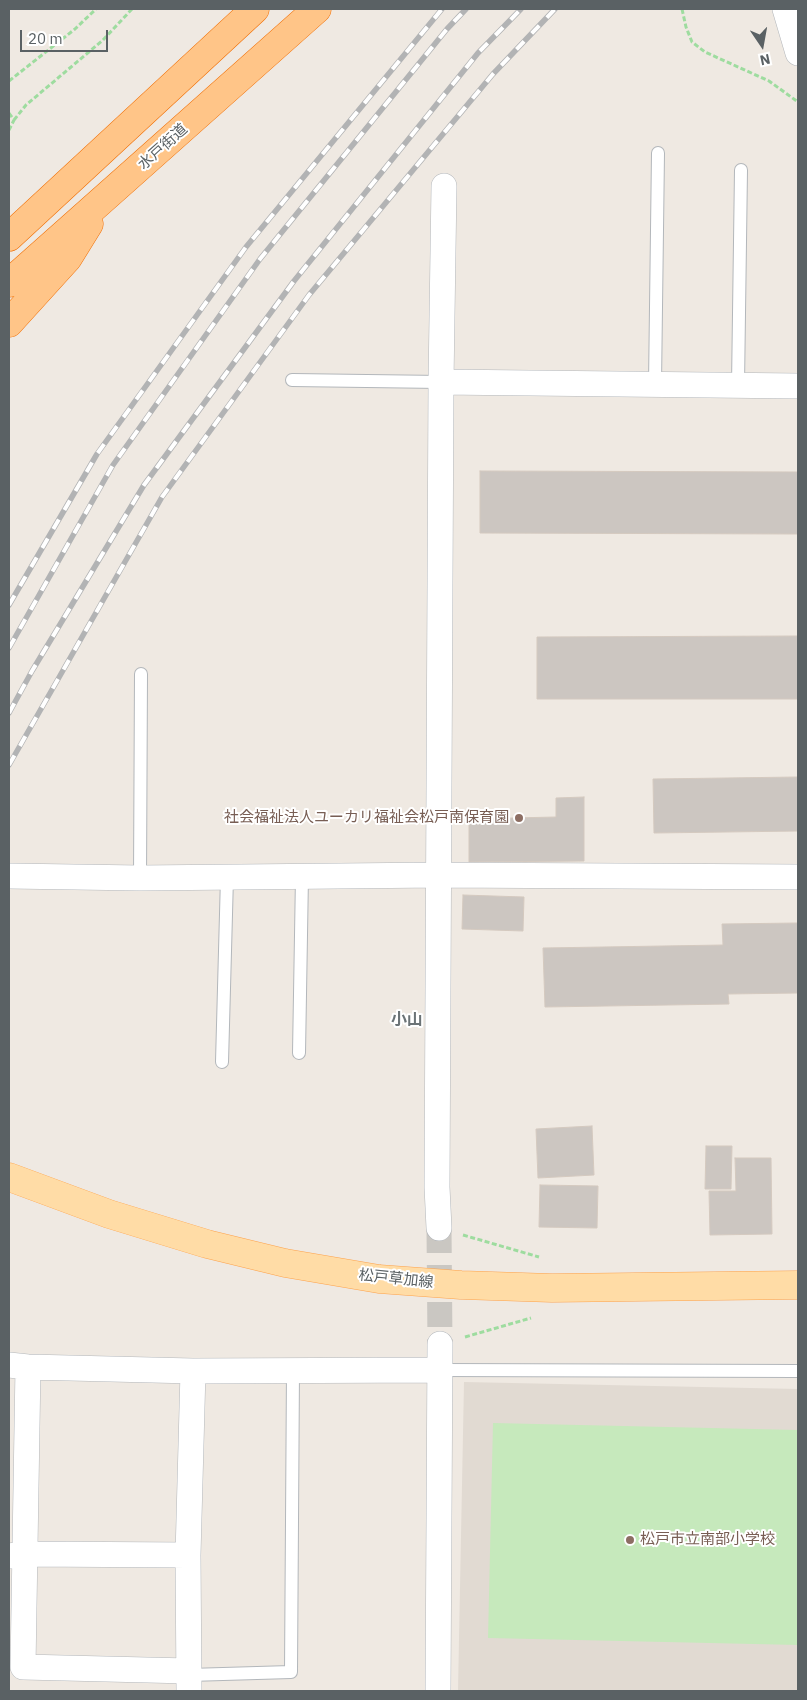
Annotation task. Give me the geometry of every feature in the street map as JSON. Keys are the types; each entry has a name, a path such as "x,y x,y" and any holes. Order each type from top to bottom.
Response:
{"highway":[{"path":"9,237 255,9"},
{"name":"水戸街道","path":"9,284 317,9"},
{"path":"9,323 68,258 105,199"},
{"path":"9,229 33,216"}],"main road":[{"name":"松戸草加線","path":"9,1177 109,1214 207,1244 285,1263 379,1278 461,1285 552,1288 798,1284"}],"street":[{"path":"786,9 798,53"},
{"path":"439,1228 437,1177 441,382 444,186"},
{"path":"441,382 798,386"},
{"path":"9,876 140,878 439,875 798,877"},
{"path":"438,1691 440,1344"},
{"path":"192,1371 188,1555 189,1679 23,1667 17,1555 18,1366 192,1371 440,1370"},
{"path":"17,1555 188,1555"}],"lane":[{"path":"655,384 658,153"},
{"path":"738,385 741,170"},
{"path":"292,380 441,382"},
{"path":"140,878 141,674"},
{"path":"299,1053 302,876"},
{"path":"222,1062 227,877"},
{"path":"189,1679 292,1672 293,1370"},
{"path":"440,1370 798,1371"}],"path":[{"path":"9,81 75,29 96,9"},
{"path":"9,130 26,105 103,40 132,9"},
{"path":"682,9 692,42 705,52 769,81 798,102"},
{"path":"9,113 14,120"},
{"path":"439,1228 547,1260"},
{"path":"440,1344 538,1316"}],"shaded area":[{"name":"松戸市立南部小学校","path":"464,1382 798,1389 798,1691 458,1691"}],"green space":[{"name":"松戸市立南部小学校","path":"493,1423 798,1430 798,1645 488,1638"}],"building":[{"path":"480,471 798,472 798,534 480,533"},
{"path":"798,636 798,699 537,699 537,637"},
{"path":"798,777 798,831 654,833 653,779"},
{"path":"584,797 584,861 469,862 469,819 556,817 556,798"},
{"path":"463,895 524,897 523,931 462,929"},
{"path":"798,923 798,993 728,994 729,1004 545,1007 543,948 723,945 722,924"},
{"path":"592,1126 594,1175 538,1178 536,1129"},
{"path":"706,1146 732,1146 731,1189 705,1189"},
{"path":"735,1158 771,1158 772,1234 710,1235 709,1191 736,1191"},
{"path":"540,1185 598,1186 597,1228 539,1227"}],"tunnel":[{"path":"439,1228 440,1344"}],"railway":[{"path":"9,605 97,454 246,247 442,9"},
{"path":"9,648 113,465 260,259 447,29 466,9"},
{"path":"9,713 32,671 144,485 294,281 478,53 521,9"},
{"path":"9,765 162,497 309,295 493,74 555,9"}],"place":[{"name":"社会福祉法人ユーカリ福祉会松戸南保育園","path":"519,818"},
{"name":"松戸市立南部小学校","path":"630,1540"}],"district":[{"name":"小山","path":"407,1020"}]}
